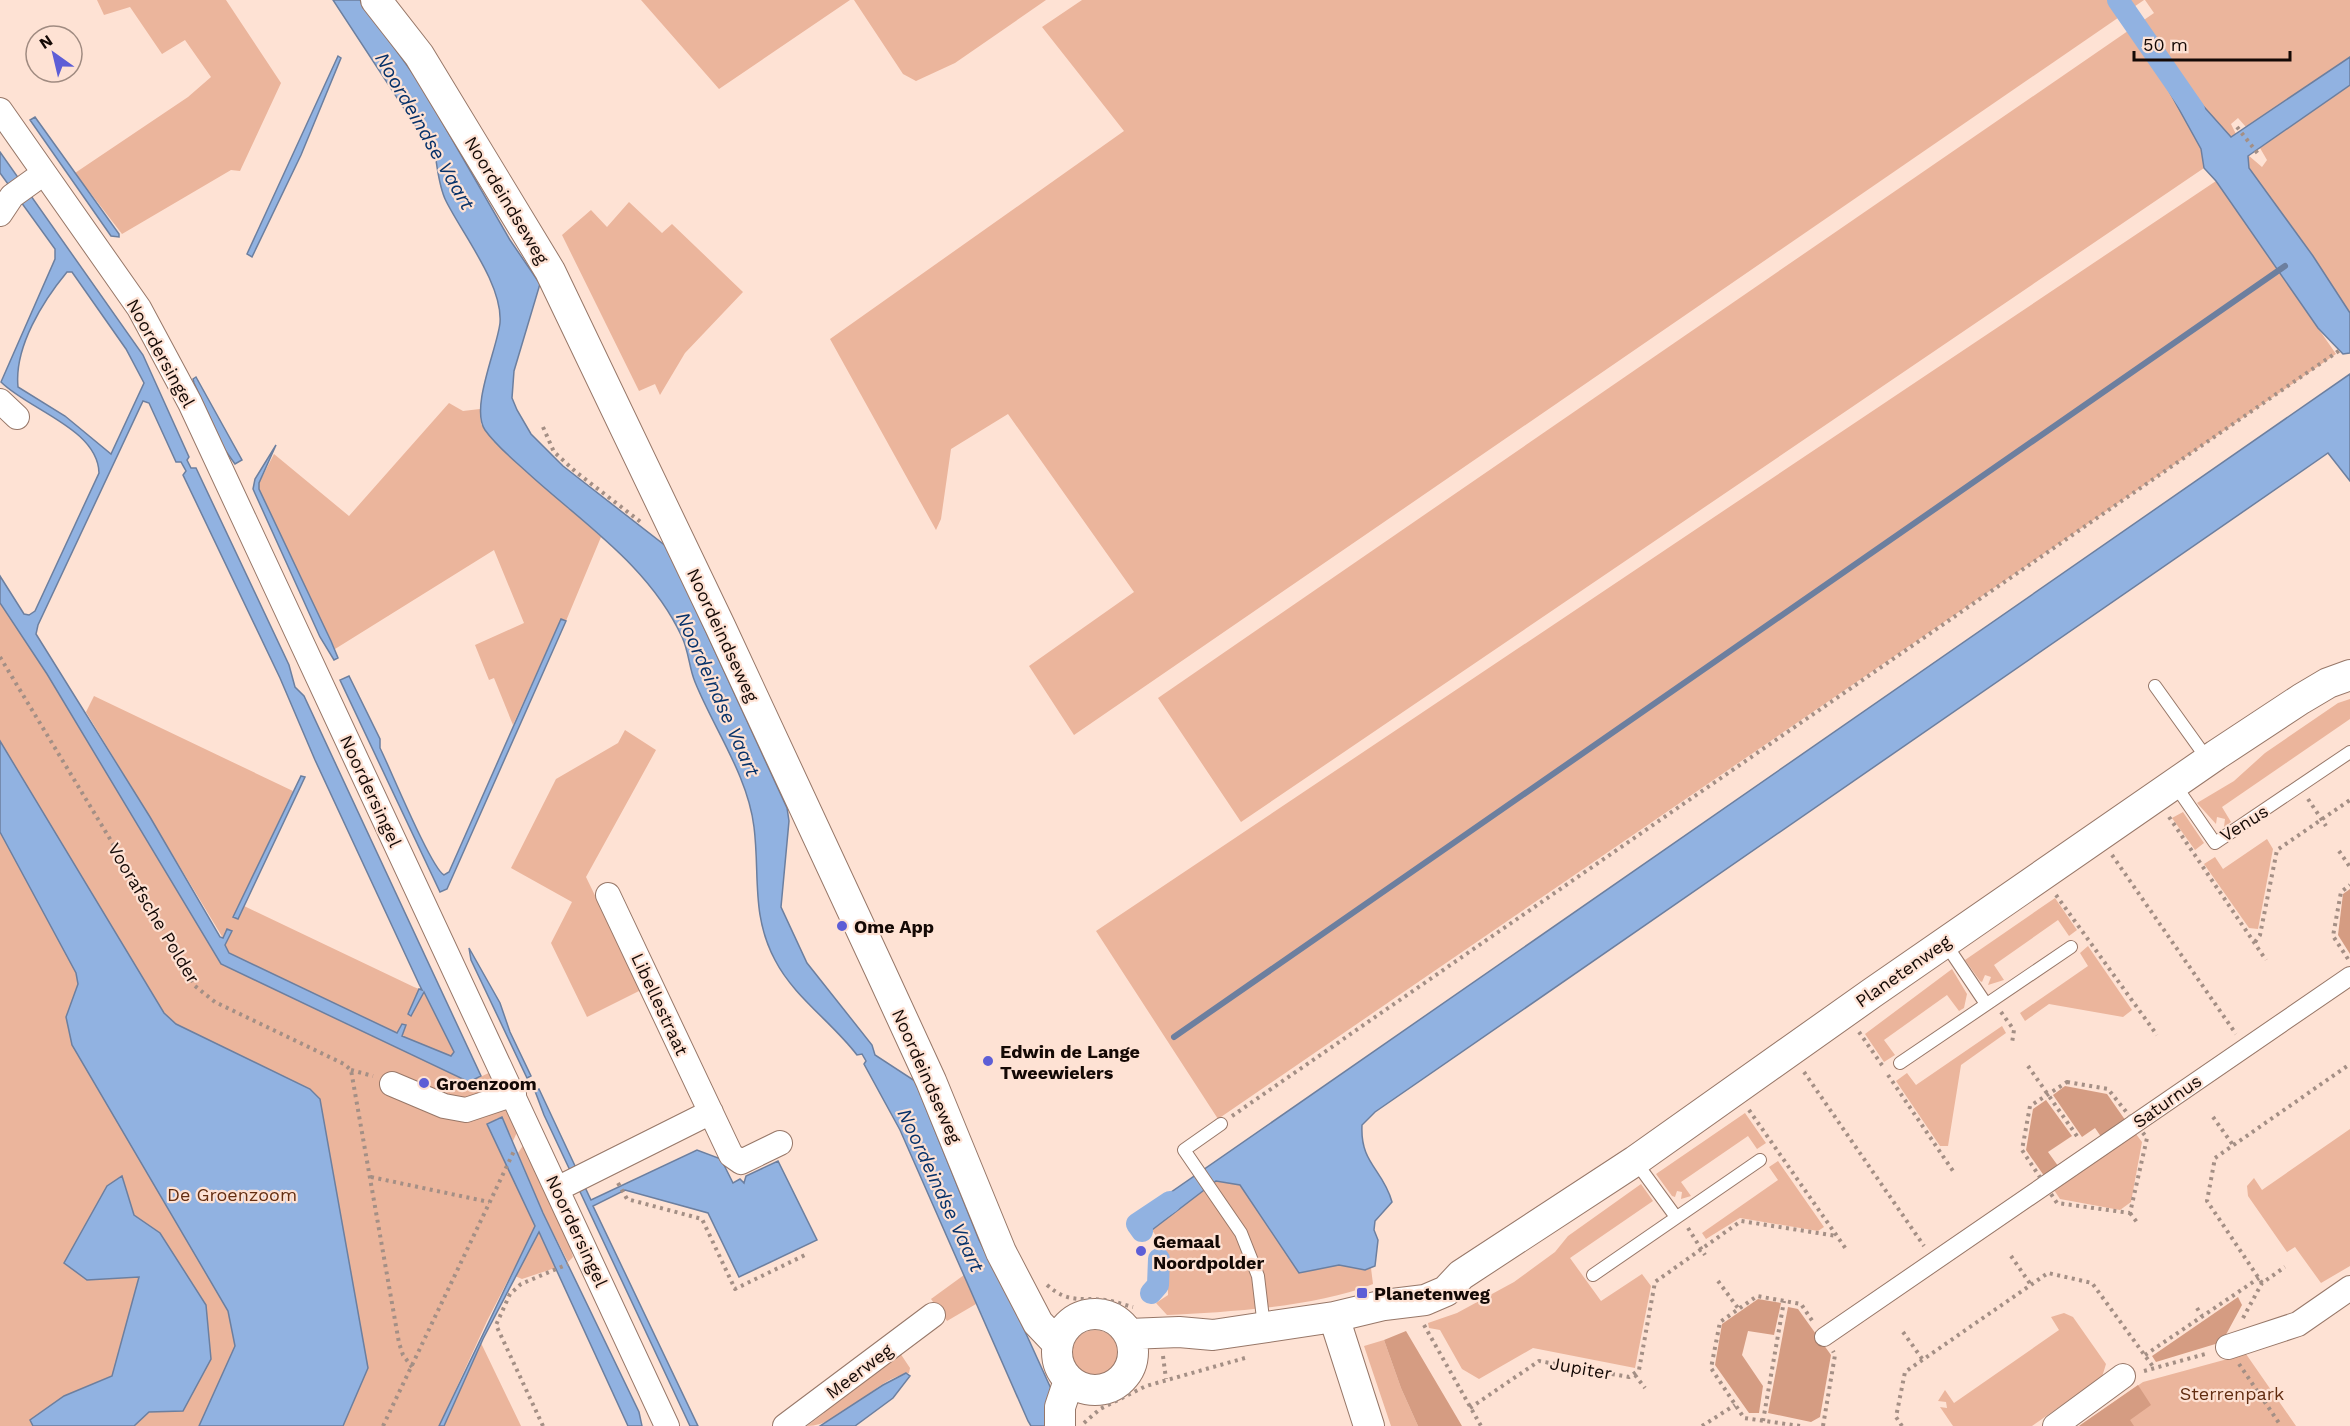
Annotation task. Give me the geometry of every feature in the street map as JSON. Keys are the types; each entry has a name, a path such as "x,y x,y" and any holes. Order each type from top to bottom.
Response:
{"street":[{"name":"Noordeindseweg","path":"376,0 418,55 550,271 676,534 931,1081 1001,1252 1025,1294 1038,1323 1058,1344"},
{"name":"Noordersingel","path":"0,110 21,192 139,308 190,403 513,1094 572,1182 668,1426"},
{"name":"Planetenweg","path":"1131,1346 1179,1332 1259,1342 1334,1317 1384,1305 1403,1290 1440,1277 1461,1275 1635,1161 1945,942 2170,798 2208,761 2301,699 2328,683 2350,675"},
{"name":"Libellestraat","path":"608,895 736,1161 741,1162 780,1143"},
{"path":"2245,1047 2350,976"},
{"name":"Saturnus","path":"1935,1261 2245,1047"},
{"path":"392,1084 444,1106 466,1110 513,1094"},
{"path":"572,1182 711,1112"},
{"path":"1824,1337 1935,1261"},
{"path":"2228,1347 2298,1324 2350,1288"},
{"path":"1025,1294 1076,1319"},
{"name":"Meerweg","path":"785,1426 933,1315"},
{"path":"1088,1315 1102,1315 1115,1319 1131,1346 1128,1371 1118,1383 1104,1389 1070,1411 1058,1360 1058,1344 1065,1330 1076,1319 1088,1315"},
{"path":"1334,1317 1369,1426"},
{"path":"2055,1426 2123,1376"}],"lane":[{"path":"2155,686 2208,761"},
{"name":"Venus","path":"2170,798 2215,843 2350,752"},
{"path":"1945,942 1986,1004"},
{"path":"1900,1063 2071,947"},
{"path":"1221,1124 1184,1150 1241,1233 1258,1276 1259,1342"},
{"path":"1593,1275 1760,1160"},
{"path":"1635,1161 1676,1217"}],"path":[{"path":"2237,127 2259,155"},
{"path":"1221,1124 2340,350"},
{"path":"543,428 554,452 576,472 660,536 676,534"},
{"name":"Voorafsche Polder","path":"0,657 136,882 195,986 215,1002 344,1064 351,1070 399,1343 403,1355 412,1366"},
{"path":"2300,787 2326,825"},
{"path":"2170,798 2266,960"},
{"path":"2255,942 2260,935 2277,850 2350,800"},
{"path":"2109,850 2245,1047"},
{"path":"2339,851 2350,867"},
{"path":"2350,885 2341,892 2333,936 2350,961"},
{"path":"2053,889 2157,1035"},
{"path":"1986,1004 1998,1006 2014,1030 2012,1042"},
{"path":"1856,1027 1955,1174"},
{"path":"1798,1064 1935,1261"},
{"path":"2262,1283 2207,1201 2215,1158 2350,1064"},
{"path":"2028,1066 2090,1155"},
{"path":"1744,1102 1846,1249"},
{"path":"2213,1117 2233,1145"},
{"path":"383,1426 517,1144"},
{"path":"370,1177 489,1202"},
{"path":"618,1184 627,1199 702,1219 735,1289 805,1255"},
{"path":"2130,1213 2139,1225"},
{"path":"1676,1217 1684,1221 1705,1255"},
{"name":"Jupiter","path":"1470,1408 1539,1361 1629,1377 1635,1375 1639,1370 1655,1282 1741,1221 1837,1236"},
{"path":"2011,1256 2031,1285"},
{"name":"Noordersingel","path":"543,1426 496,1325 510,1294 521,1284 568,1264"},
{"path":"2123,1376 2228,1347 2262,1283 2285,1267"},
{"path":"1902,1426 1896,1418 1905,1372 2048,1273 2092,1283 2154,1368"},
{"path":"2145,1355 2259,1278"},
{"path":"1718,1281 1738,1308"},
{"path":"1800,1426 1744,1418 1711,1368 1720,1322 1757,1296 1801,1304 1835,1355 1823,1426"},
{"path":"1763,1421 1784,1301"},
{"path":"2197,1308 2202,1316"},
{"path":"1419,1316 1481,1426"},
{"path":"1903,1332 1923,1360"},
{"path":"1070,1411 1100,1409 1146,1386 1259,1342"},
{"path":"2228,1347 2281,1426"},
{"name":"Jupiter","path":"1635,1375 1645,1388"},
{"path":"1702,1426 1735,1405"}],"green space":[{"path":"97,0 226,0 281,83 240,171 231,170 122,234 75,173 188,97 211,77 185,40 162,54 130,7 104,15"},
{"path":"641,0 850,0 719,89"},
{"path":"854,0 1046,0 955,63 916,81 903,74"},
{"path":"1082,0 2144,0 1074,735 1029,666 1134,592 1008,414 951,449 941,519 936,530 830,339 1124,131 1042,27"},
{"path":"2145,0 2350,0 2350,57 2246,127 2238,118 2231,124 2236,134 2231,137 2160,74 2201,149 2204,168 1241,822 1158,698 2154,13"},
{"path":"2350,85 2350,313 2313,256 2249,168 2248,155 2262,167 2267,160 2260,148"},
{"path":"2216,181 2336,354 1218,1119 1096,931"},
{"path":"629,202 662,233 672,224 743,292 685,353 660,395 655,384 639,391 562,235 591,210 607,227"},
{"path":"449,403 463,411 480,409 481,424 494,442 601,537 566,621 561,619 513,725 494,678 489,680 475,645 524,623 494,550 335,649 259,489 259,483 274,454 349,516"},
{"name":"De Groenzoom","path":"0,595 225,947 223,938 86,712 94,696 293,791 233,917 238,919 244,906 419,989 412,1005 416,1006 424,991 478,1078 493,1071 502,1104 519,1128 513,1141 502,1117 496,1119 540,1218 487,1321 439,1426 0,1426"},
{"path":"2350,699 2350,719 2222,807 2231,822 2224,827 2225,819 2217,817 2216,824 2197,803 2234,781 2265,753 2338,703"},
{"path":"625,730 656,750 586,877 641,990 587,1017 551,943 572,902 511,868 556,779 618,743"},
{"path":"2183,812 2204,843 2195,850 2172,818"},
{"path":"2267,839 2273,849 2258,929 2249,928 2204,864 2215,857 2223,869"},
{"path":"2055,898 2077,930 2069,936 2058,920 1994,965 2004,980 1988,985 1991,977 1985,975 1982,982 1980,981 1965,960"},
{"path":"2088,946 2132,1010 2123,1017 2049,1004 2025,1021 2020,1013 2088,966 2080,953"},
{"path":"1952,969 1967,994 1964,1008 1959,1011 1947,995 1884,1040 1895,1055 1884,1062 1865,1034"},
{"path":"2002,1026 2006,1033 1961,1065 1948,1146 1940,1146 1896,1081 1907,1073 1916,1085"},
{"path":"1745,1113 1766,1143 1757,1149 1748,1136 1681,1182 1691,1196 1681,1199 1682,1192 1677,1191 1675,1197 1672,1196 1656,1174"},
{"path":"2350,1129 2350,1266 2321,1283 2295,1247 2287,1252 2248,1196 2247,1186 2254,1178 2262,1190"},
{"path":"2133,1130 2142,1142 2131,1202 2120,1210 2060,1199 2052,1187"},
{"path":"524,1144 564,1229 573,1257 568,1262 543,1213 518,1153"},
{"path":"1778,1161 1824,1227 1818,1231 1740,1218 1706,1239 1702,1233 1778,1180 1769,1167"},
{"path":"1216,1181 1240,1185 1299,1272 1339,1265 1365,1270 1371,1268 1373,1284 1350,1292 1299,1303 1244,1310 1167,1315 1156,1303 1168,1295 1167,1252 1152,1230"},
{"path":"1641,1184 1653,1201 1570,1258 1601,1301 1642,1274 1651,1286 1635,1368 1533,1348 1479,1379 1462,1369 1440,1330 1429,1328 1428,1323 1457,1313 1514,1282 1555,1252 1568,1236"},
{"path":"539,1232 555,1268 522,1279 515,1276"},
{"path":"964,1275 976,1304 947,1321 931,1299"},
{"path":"2064,1313 2073,1317 2106,1364 2102,1377 2032,1426 1953,1426 1940,1407 1947,1408 1946,1402 1938,1401 1945,1390 1954,1403 2059,1330 2051,1317"},
{"path":"1095,1330 1111,1337 1118,1353 1111,1369 1095,1376 1079,1369 1072,1353 1079,1337"},
{"path":"1384,1340 1401,1388 1418,1426 1391,1426 1364,1346"},
{"path":"481,1343 521,1426 444,1426"},
{"path":"898,1350 910,1368 909,1373 883,1384 833,1419 807,1426 824,1413 826,1404"},
{"name":"Sterrenpark","path":"2246,1354 2296,1426 2079,1426 2143,1382"}],"shaded area":[{"path":"2350,889 2350,954 2338,935 2343,894"},
{"path":"2065,1086 2107,1094 2128,1124 2104,1141 2095,1128 2082,1137 2053,1095"},
{"path":"2046,1100 2072,1136 2048,1152 2061,1170 2047,1180 2026,1150 2033,1109"},
{"path":"2238,1297 2242,1305 2222,1342 2156,1362 2152,1356"},
{"path":"1758,1299 1781,1303 1774,1335 1748,1331 1742,1355 1763,1386 1759,1413 1749,1413 1715,1365 1722,1324"},
{"path":"1788,1307 1798,1309 1831,1355 1820,1417 1811,1422 1768,1413"},
{"path":"1406,1331 1462,1426 1418,1426 1401,1388 1384,1340"},
{"path":"2138,1385 2151,1405 2130,1420 2134,1426 2079,1426"}],"water":[{"name":"Noordeindse Vaart","path":"333,0 360,0 419,82 510,240 540,284 514,371 512,398 517,410 531,434 563,466 667,547 787,808 789,821 781,907 807,963 872,1045 875,1055 915,1081 979,1240 1018,1316 1068,1426 1031,1426 900,1130 864,1064 866,1061 862,1054 857,1055 792,986 775,960 767,943 759,911 756,845 751,808 738,771 695,682 682,637 668,612 652,589 614,548 512,458 485,430 481,420 482,393 500,323 495,293 489,277 444,196 436,160 440,154 430,138 424,139"},
{"path":"338,56 341,58 301,155 252,257 247,254"},
{"path":"2350,57 2350,85 2248,156 2249,168 2313,256 2350,313 2350,353 2343,354 2318,328 2216,181 2204,168 2201,149 2159,73 2198,100 2231,137"},
{"path":"35,117 119,237 111,236 30,120"},
{"path":"0,152 143,355 189,457 187,460 191,468 196,468 289,665 295,687 304,696 481,1076 469,1082 221,964 47,674 0,603 0,576 24,614 29,615 35,611 99,473 96,458 75,432 1,382 55,259 55,249 0,173","holes":["67,272 72,272 126,349 144,383 111,454 65,416 18,387 18,372 25,341 40,311","143,401 149,403 176,462 181,462 186,471 183,475 280,678 315,760 422,990 419,989 408,1014 411,1016 424,992 454,1052 451,1056 402,1036 406,1025 402,1024 397,1033 229,953 225,945 232,931 227,929 223,938 220,937 150,817 36,634 38,625"]},
{"path":"2350,374 2350,481 2328,453 1375,1112 1362,1125 1362,1138 1368,1158 1392,1202 1375,1221 1374,1230 1378,1240 1375,1266 1365,1270 1339,1265 1299,1273 1240,1185 1216,1181 1152,1230 1141,1213"},
{"path":"196,377 242,460 235,464 225,450 194,383 193,379"},
{"path":"276,445 259,483 259,489 331,641 338,658 334,660 320,637 253,489 255,479"},
{"path":"561,619 566,621 447,889 440,892 340,680 349,676 380,739 380,748 421,837 444,875 449,872"},
{"path":"0,741 164,1013 176,1024 310,1089 320,1099 368,1368 343,1426 199,1426 235,1346 228,1311 72,1045 66,1017 78,984 76,973 0,832"},
{"path":"301,776 305,777 238,919 233,917"},
{"path":"469,948 500,1003 510,1032 531,1076 527,1078 471,960"},
{"path":"539,1089 591,1200 697,1150 721,1159 733,1183 740,1179 744,1183 746,1176 778,1161 817,1240 739,1277 708,1213 625,1190 593,1206 698,1426 690,1426 544,1115 535,1091"},
{"path":"502,1117 543,1213 639,1412 642,1426 628,1426 539,1232 483,1339 444,1426 439,1426 535,1226 487,1124"},
{"path":"122,1176 134,1215 160,1233 206,1305 211,1359 183,1411 149,1412 134,1426 33,1426 30,1420 64,1396 112,1376 139,1277 87,1280 64,1263 107,1186"},
{"path":"906,1373 910,1376 893,1398 855,1426 820,1426 883,1385"}],"waterway":[{"path":"2118,0 2194,110"},
{"path":"1174,1037 2285,266"},
{"path":"1142,1231 1137,1224 1170,1202"},
{"path":"1151,1293 1158,1285 1159,1259"}],"place":[{"name":"Ome App","path":"842,926"},
{"name":"Edwin de Lange Tweewielers","path":"988,1061"},
{"name":"Groenzoom","path":"424,1083"},
{"name":"Gemaal Noordpolder","path":"1141,1251"},
{"name":"Planetenweg","path":"1362,1293"}]}
